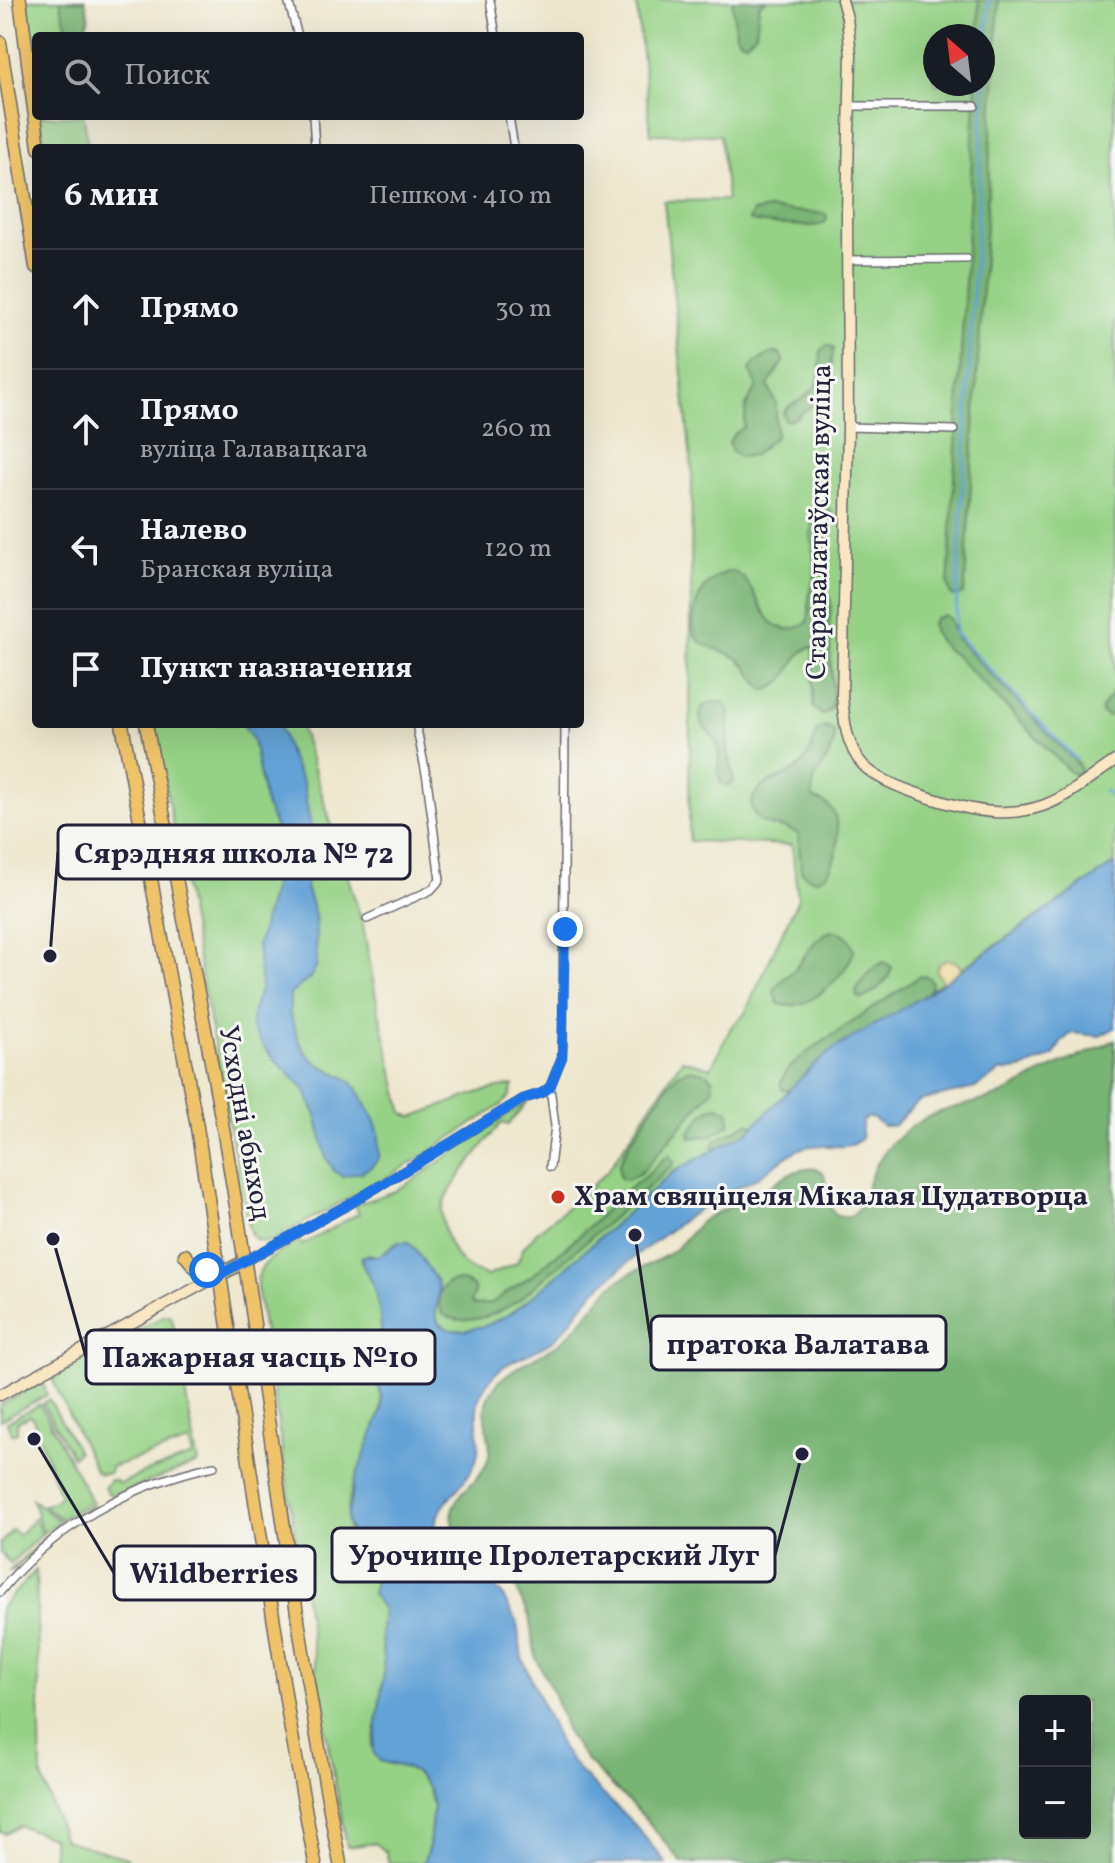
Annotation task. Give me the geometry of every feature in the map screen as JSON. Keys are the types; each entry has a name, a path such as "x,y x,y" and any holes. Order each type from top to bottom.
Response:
{"main road":[{"path":"20,0 32,93"},
{"path":"0,42 32,242"},
{"path":"35,120 38,144"},
{"name":"Усходні абыход","path":"123,728 196,1121 289,1719 315,1863"},
{"name":"Усходні абыход","path":"147,728 226,1148 321,1763 340,1863"},
{"path":"185,1255 195,1267 221,1274 244,1262"}],"street":[{"path":"288,0 297,32"},
{"path":"490,0 495,32"},
{"name":"Старавалатаўская вуліца","path":"842,0 850,36 851,106 842,696 845,726 854,752 865,767 907,790 967,808 996,813 1044,806 1115,761"},
{"path":"851,106 975,106"},
{"path":"313,120 315,144"},
{"path":"510,120 513,144"},
{"path":"847,260 967,259"},
{"path":"848,427 954,430"},
{"path":"367,919 431,890 440,880 417,728"},
{"path":"550,1167 555,1126 550,1087 562,1057 563,1034 565,728"},
{"path":"244,1262 353,1202 523,1099 550,1087"},
{"path":"0,1395 221,1274"},
{"path":"0,1592 48,1544 97,1510 143,1488 214,1466"}],"green space":[{"path":"27,0 69,0 73,32 32,32 32,47"},
{"path":"60,0 85,0 89,18 83,32 73,32 66,25"},
{"path":"636,0 1115,0 1115,863 798,1081 748,1132 673,1172 510,1314 488,1325 450,1330 439,1324 435,1313 438,1293 435,1280 415,1248 398,1242 379,1256 366,1255 361,1260 380,1308 381,1399 377,1426 353,1485 347,1520 355,1543 373,1565 375,1581 372,1593 383,1609 384,1672 372,1746 386,1763 417,1774 429,1789 433,1806 429,1846 423,1863 389,1863 386,1852 374,1843 347,1847 325,1728 258,1278 270,1259 299,1241 302,1245 359,1213 355,1205 395,1191 412,1181 529,1100 508,1125 501,1123 458,1178 442,1210 448,1241 455,1255 468,1267 487,1276 517,1263 524,1247 538,1231 608,1170 682,1060 711,1068 731,1027 744,1015 798,899 792,845 689,841 692,471 664,201 727,200 720,135 651,134"},
{"path":"732,0 767,0 759,5 756,33 746,42 738,39 736,34"},
{"path":"979,0 999,0 995,69 995,24 978,24"},
{"path":"975,96 993,96 963,594 954,597 948,586"},
{"path":"41,120 84,120 88,144 44,144"},
{"path":"768,209 826,214 827,219 823,224 809,226 749,220 753,212"},
{"path":"827,345 834,348 830,379 825,391 796,418 785,420 783,414 787,408 814,389 820,371 821,351"},
{"path":"772,353 779,353 784,361 768,385 776,404 776,436 754,455 740,457 732,452 729,443 733,435 744,427 746,406 757,386 750,369"},
{"path":"827,507 833,513 824,551 828,566 825,587 831,602 829,630 833,697 831,709 822,715 813,707 811,647 798,657 780,683 765,690 741,661 701,642 693,630 693,622 696,604 704,589 730,571 741,576 749,585 762,609 779,627 791,629 807,623 815,572 811,526 818,512"},
{"path":"945,615 950,619 956,638 1078,764 1081,770 1078,774 1071,773 940,642 932,624 935,618"},
{"path":"1115,689 1115,716 1107,716 1101,708"},
{"path":"712,702 722,702 730,711 728,750 734,778 733,783 727,786 719,778 716,742 700,718 702,707"},
{"path":"825,727 833,730 834,740 812,788 813,798 825,803 833,812 838,841 830,869 822,877 812,879 801,871 798,834 759,820 751,805 764,785 804,762 817,731"},
{"path":"155,728 301,728 363,925 378,1008 403,1113 412,1117 480,1092 513,1085 510,1096 500,1106 412,1163 271,1241 255,1239 248,1225"},
{"path":"831,931 844,934 853,946 850,961 843,971 813,998 790,1006 779,1004 774,993 778,985 795,969 815,942"},
{"path":"884,962 892,967 885,981 862,999 857,997 856,991 864,978"},
{"path":"920,976 928,977 932,982 931,989 925,995 821,1061 790,1090 783,1090 780,1084 787,1070 805,1054"},
{"path":"1115,1040 1115,1863 682,1863 646,1819 587,1761 568,1735 553,1692 536,1659 529,1616 519,1596 517,1587 524,1567 520,1552 492,1533 464,1532 453,1524 453,1506 481,1473 489,1455 485,1419 487,1400 508,1374 569,1335 618,1281 674,1250 709,1216 753,1198 793,1172 814,1169 823,1172 831,1208 837,1215 849,1217 861,1204 871,1176 884,1154 914,1125 942,1111 1002,1094"},
{"path":"691,1069 712,1078 713,1089 641,1173 627,1180 620,1178 619,1164 629,1144 669,1084 679,1073"},
{"path":"718,1106 730,1112 730,1124 713,1135 691,1138 690,1132 702,1116"},
{"path":"748,1123 753,1125 741,1138 713,1149 715,1141"},
{"path":"670,1156 674,1163 670,1168 519,1300 492,1315 472,1320 442,1314 439,1298 444,1286 450,1282 464,1282 473,1286 475,1292 471,1302 474,1305 490,1304 535,1273 590,1226 619,1196"},
{"path":"163,1316 172,1318 198,1463 117,1494 109,1494 104,1488 110,1480 120,1484 193,1456 189,1442 111,1467 109,1473 100,1474 95,1470 52,1379"},
{"path":"38,1384 44,1386 47,1395 0,1420 0,1405"},
{"path":"49,1399 78,1452 72,1457 43,1404"},
{"path":"40,1404 91,1501 61,1519 43,1505 52,1503 60,1496 33,1418 30,1416 17,1422 17,1432 12,1434 7,1422"},
{"path":"32,1499 59,1521 43,1533"},
{"path":"93,1504 92,1508 52,1535 8,1572 57,1527"},
{"path":"35,1518 41,1535 10,1563 0,1553 0,1544 12,1530 19,1535"},
{"path":"36,1570 41,1774 64,1840 127,1858 129,1863 54,1863 52,1837 20,1826 0,1832 0,1608"}],"sand":[{"path":"948,959 963,970 943,983 936,970"}],"water":[{"path":"246,728 280,728 303,783 314,845 306,887 315,916 317,965 310,978 290,994 290,1014 299,1042 308,1055 318,1064 348,1079 357,1088 374,1119 379,1134 379,1157 362,1172 342,1176 335,1172 326,1157 306,1091 267,1051 252,1029 252,1014 261,987 257,946 281,847 265,804 253,740"},
{"path":"1115,863 1115,1028 1100,1036 1072,1033 1062,1041 1054,1055 1025,1068 1000,1072 975,1088 919,1101 893,1126 883,1126 867,1117 862,1122 862,1138 855,1143 847,1146 812,1146 794,1152 757,1178 705,1205 651,1244 593,1293 556,1338 508,1364 491,1378 477,1408 476,1461 442,1508 435,1528 436,1539 452,1551 470,1572 501,1593 517,1623 522,1658 562,1749 582,1774 634,1824 666,1863 423,1863 429,1846 433,1806 429,1789 417,1774 380,1761 373,1752 384,1672 383,1610 372,1593 377,1573 370,1559 352,1538 347,1520 354,1482 382,1409 382,1395 377,1383 383,1347 379,1308 372,1282 362,1264 362,1256 379,1256 399,1242 408,1242 437,1282 437,1318 439,1324 450,1330 488,1325 510,1314 673,1172 748,1132 835,1048 925,995"}],"waterway":[{"path":"989,0 955,633 1076,759"},
{"path":"1104,790 1115,801"}],"place":[{"name":"Сярэдняя школа № 72","path":"50,956"},
{"name":"Храм свяціцеля Мікалая Цудатворца","path":"558,1197"},
{"name":"пратока Валатава","path":"635,1235"},
{"name":"Пажарная часць №10","path":"53,1239"},
{"name":"Wildberries","path":"34,1439"},
{"name":"Урочище Пролетарский Луг","path":"802,1454"}],"route":[{"path":"207,1270 221,1274 282,1242 474,1131 523,1099 550,1087 562,1057 565,929"}]}
